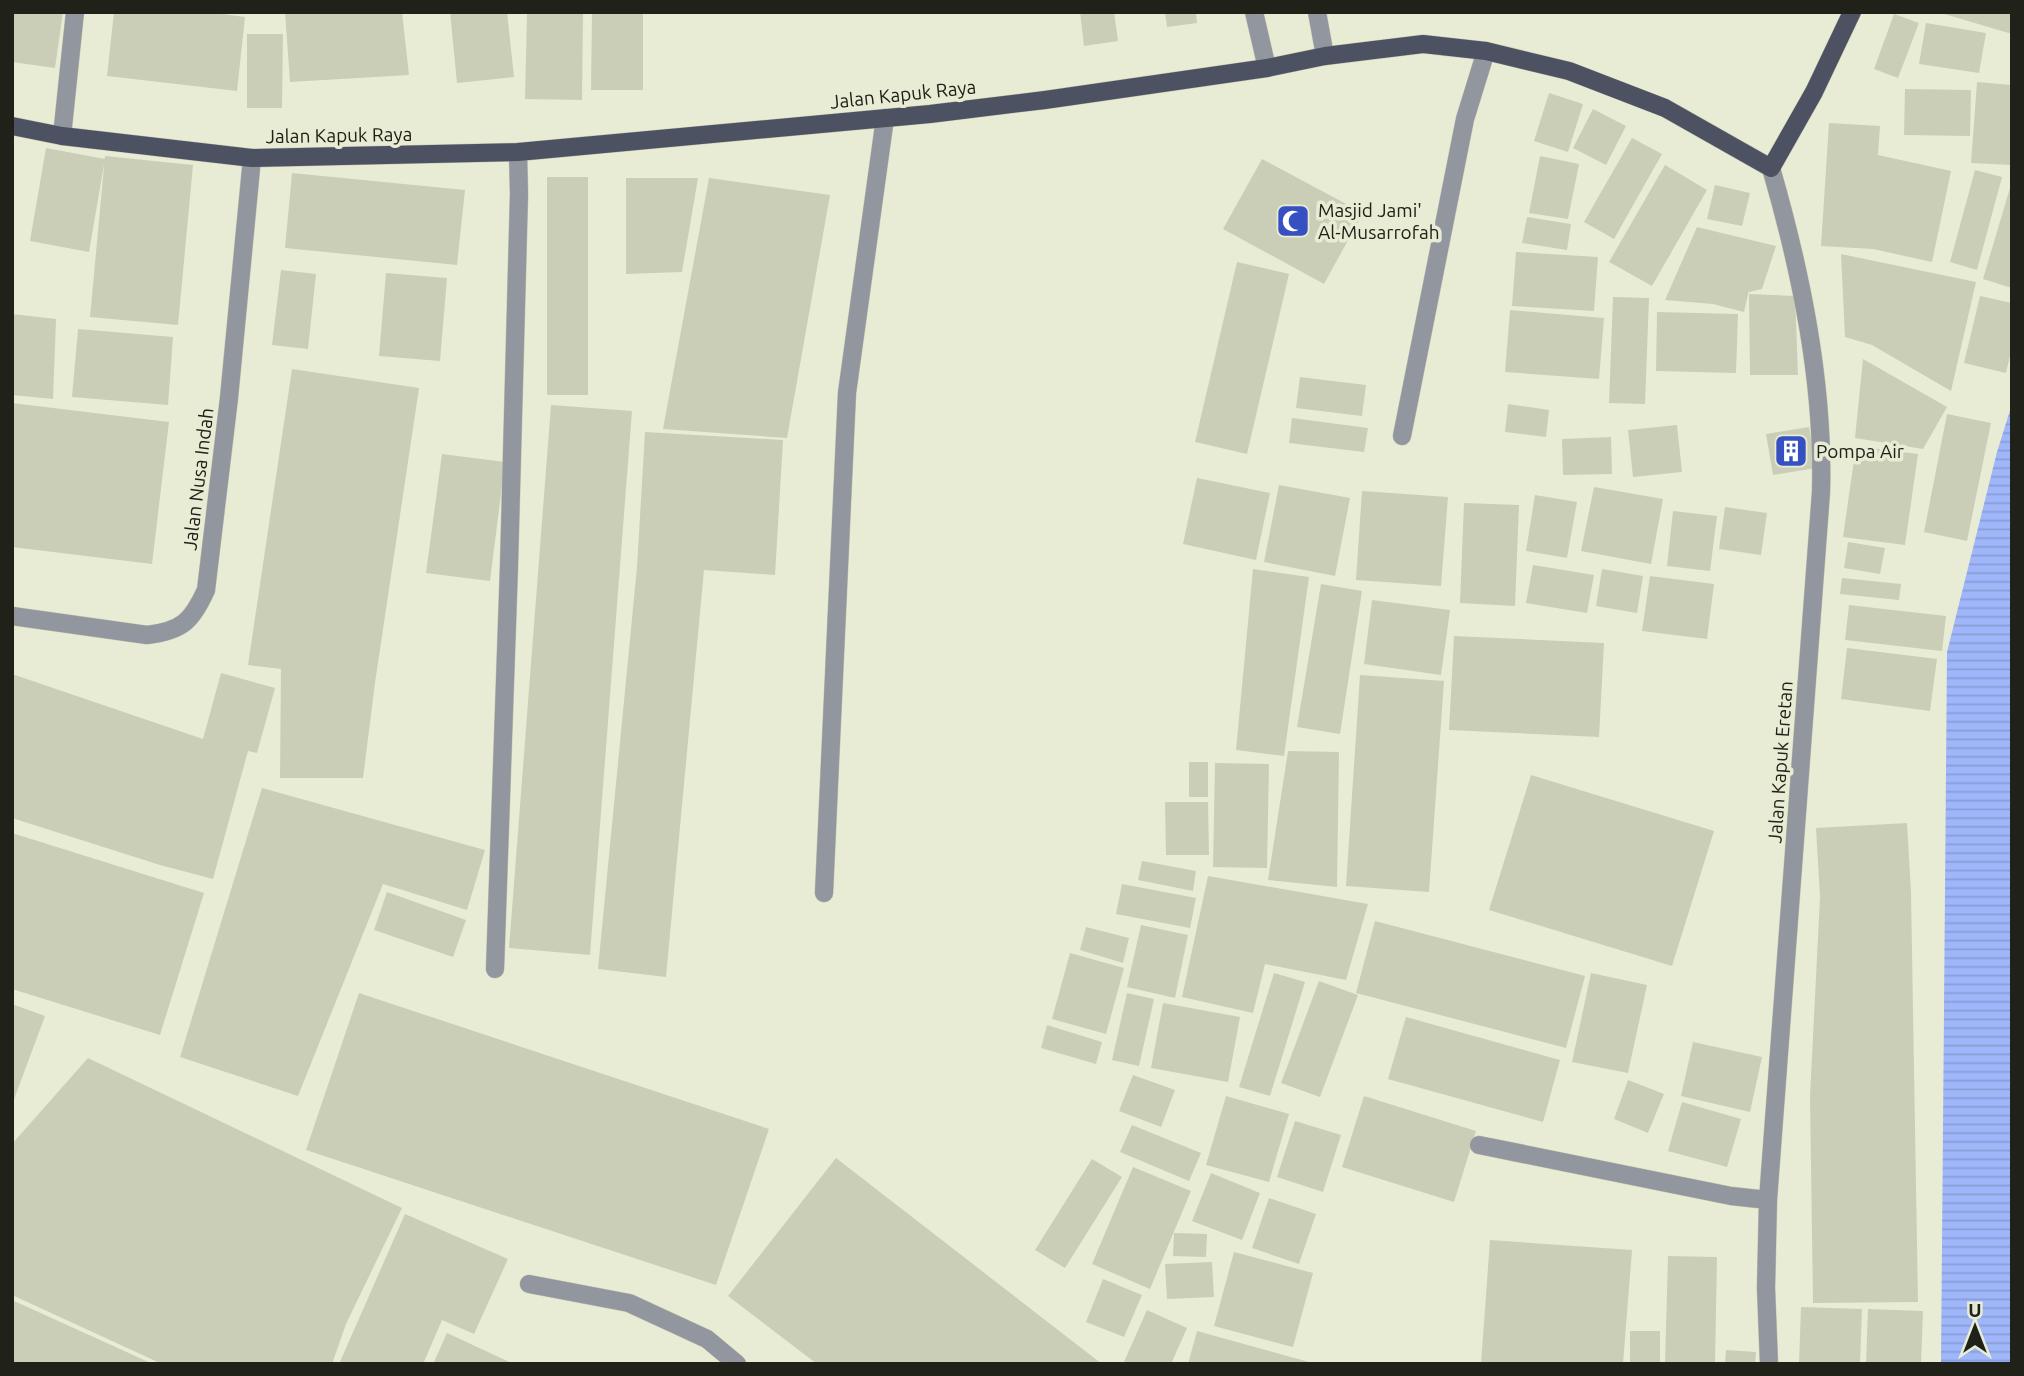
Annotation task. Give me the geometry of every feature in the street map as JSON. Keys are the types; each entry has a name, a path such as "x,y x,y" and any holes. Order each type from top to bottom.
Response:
{"main road":[{"path":"1771,168 1814,92 1852,12"},
{"name":"Jalan Kapuk Raya","path":"12,126 62,136 252,158 518,152 885,118 1045,100 1266,68 1325,56 1423,44 1486,51 1569,71 1665,108 1771,168"}],"street":[{"path":"62,136 75,12"},
{"path":"1254,12 1266,68"},
{"path":"1317,12 1325,56"},
{"path":"1402,436 1465,119 1486,51"},
{"path":"824,893 847,394 885,118"},
{"path":"495,969 509,566 518,152"},
{"name":"Jalan Nusa Indah","path":"12,616 147,635 168,632 185,624 198,609 206,590 229,397 252,158"},
{"name":"Jalan Kapuk Eretan","path":"1769,1364 1766,1288 1768,1200 1821,492 1822,443 1811,350 1789,230 1771,168"},
{"path":"1479,1145 1731,1196 1768,1200"},
{"path":"529,1284 629,1303 707,1339 737,1364"}],"water":[{"path":"2012,404 2012,1364 1941,1364 1947,652 1997,452"}],"building":[{"path":"12,12 63,12 55,68 12,62"},
{"path":"114,12 207,12 245,17 237,91 107,76"},
{"path":"285,12 402,12 409,75 290,82"},
{"path":"450,12 507,12 514,77 457,83"},
{"path":"527,12 583,12 582,100 525,99"},
{"path":"592,12 643,12 643,90 591,90"},
{"path":"1080,12 1114,12 1118,41 1084,46"},
{"path":"1165,12 1196,12 1197,23 1167,27"},
{"path":"2012,12 2012,34 1941,13"},
{"path":"1894,14 1919,23 1898,78 1874,69"},
{"path":"1926,23 1986,33 1979,73 1919,64"},
{"path":"247,34 283,34 282,108 247,108"},
{"path":"1977,82 2012,85 2012,165 1971,163"},
{"path":"1905,89 1971,90 1970,136 1904,135"},
{"path":"1549,93 1583,104 1568,152 1534,141"},
{"path":"1593,109 1626,126 1606,165 1573,148"},
{"path":"1829,123 1880,126 1878,155 1951,171 1932,262 1873,249 1821,246"},
{"path":"1632,138 1662,154 1614,239 1584,222"},
{"path":"46,148 105,159 89,252 30,241"},
{"path":"105,156 193,165 178,325 90,317"},
{"path":"1540,156 1579,164 1568,219 1529,213"},
{"name":"Masjid Jami' Al-Musarrofah","path":"1262,159 1363,213 1324,284 1223,229"},
{"path":"1665,165 1707,190 1652,286 1609,262"},
{"path":"1975,170 2002,177 1977,270 1950,262"},
{"path":"292,173 465,190 457,265 285,248"},
{"path":"547,177 588,177 588,395 547,395"},
{"path":"626,178 698,178 682,272 626,274"},
{"path":"709,178 830,195 787,438 663,429"},
{"path":"2012,181 2012,288 1983,279"},
{"path":"1715,185 1750,193 1742,226 1707,219"},
{"path":"1527,217 1571,224 1567,250 1522,243"},
{"path":"1697,227 1776,246 1762,289 1749,290 1744,312 1713,304 1665,300"},
{"path":"1516,252 1598,257 1594,311 1512,306"},
{"path":"1841,254 1976,282 1951,391 1872,345 1845,337"},
{"path":"1237,262 1289,274 1247,454 1195,442"},
{"path":"281,270 316,274 308,349 272,345"},
{"path":"386,273 447,278 440,361 379,356"},
{"path":"1749,294 1795,296 1798,375 1750,375"},
{"path":"1980,296 2012,303 2012,347 2006,373 1964,363"},
{"path":"1613,297 1649,298 1645,404 1609,403"},
{"path":"1510,310 1604,318 1599,379 1505,372"},
{"path":"1657,312 1738,314 1736,373 1656,371"},
{"path":"12,314 56,319 53,399 12,395"},
{"path":"78,329 173,337 168,405 72,397"},
{"path":"1863,359 1947,407 1923,449 1855,438"},
{"path":"292,369 419,388 363,778 280,778 281,669 248,665"},
{"path":"1300,377 1366,385 1362,416 1296,408"},
{"path":"12,403 169,422 152,564 12,547"},
{"path":"1508,404 1549,410 1546,437 1505,432"},
{"path":"551,405 632,411 590,955 509,948"},
{"path":"1947,414 1991,423 1967,541 1924,532"},
{"path":"1292,418 1368,428 1364,452 1289,443"},
{"path":"1677,425 1682,472 1633,477 1628,430"},
{"name":"Pompa Air","path":"1809,427 1816,468 1773,475 1766,434"},
{"path":"645,432 783,440 775,575 704,570 666,977 598,969 637,567"},
{"path":"1611,437 1612,474 1563,475 1562,439"},
{"path":"1856,446 1918,454 1905,545 1843,537"},
{"path":"442,454 505,462 490,581 426,573"},
{"path":"1197,478 1270,493 1256,560 1183,544"},
{"path":"1279,485 1350,498 1335,576 1264,562"},
{"path":"1594,487 1663,499 1651,564 1581,551"},
{"path":"1362,491 1448,497 1441,586 1356,580"},
{"path":"1535,495 1577,502 1567,558 1526,551"},
{"path":"1464,503 1519,505 1515,606 1460,603"},
{"path":"1725,507 1767,513 1761,555 1719,549"},
{"path":"1673,511 1717,516 1710,571 1667,566"},
{"path":"1848,542 1885,548 1880,574 1844,568"},
{"path":"1533,565 1594,575 1587,613 1526,603"},
{"path":"1253,569 1309,577 1284,756 1236,750"},
{"path":"1602,569 1643,576 1637,613 1596,606"},
{"path":"1650,576 1714,584 1707,639 1642,631"},
{"path":"1842,578 1901,584 1899,600 1840,594"},
{"path":"1321,584 1362,591 1340,734 1297,727"},
{"path":"1372,600 1450,610 1441,675 1364,664"},
{"path":"1849,605 1946,616 1942,651 1845,640"},
{"path":"1454,636 1604,643 1599,737 1449,730"},
{"path":"1847,648 1937,659 1930,711 1841,699"},
{"path":"221,673 275,688 257,753 248,751 213,879 12,818 12,674 203,739"},
{"path":"1360,675 1444,681 1429,892 1346,886"},
{"path":"1288,751 1339,752 1337,887 1268,880"},
{"path":"1189,762 1208,762 1208,797 1189,797"},
{"path":"1215,763 1269,764 1267,868 1213,867"},
{"path":"1531,775 1714,831 1672,966 1489,910"},
{"path":"262,788 485,850 467,910 383,884 298,1096 180,1057"},
{"path":"1165,802 1208,802 1209,855 1166,855"},
{"path":"1907,823 1911,892 1918,1302 1813,1303 1810,1096 1820,897 1816,828"},
{"path":"12,833 204,893 160,1035 12,989"},
{"path":"1142,861 1196,871 1193,891 1138,880"},
{"path":"1208,876 1368,904 1346,980 1265,964 1253,1013 1182,997"},
{"path":"1122,884 1196,898 1190,928 1116,914"},
{"path":"387,892 466,920 453,957 374,930"},
{"path":"1375,921 1585,976 1566,1048 1356,993"},
{"path":"1141,925 1188,935 1175,998 1127,987"},
{"path":"1086,927 1129,938 1123,963 1080,950"},
{"path":"1070,953 1124,968 1106,1034 1052,1019"},
{"path":"1274,973 1305,982 1270,1096 1239,1087"},
{"path":"1591,973 1647,985 1628,1073 1572,1062"},
{"path":"1319,981 1358,995 1320,1097 1281,1083"},
{"path":"359,993 769,1129 716,1285 306,1150"},
{"path":"1127,993 1154,999 1139,1066 1112,1060"},
{"path":"1163,1003 1240,1017 1228,1082 1151,1068"},
{"path":"12,1004 45,1016 13,1102 12,1102"},
{"path":"1406,1017 1560,1060 1543,1122 1388,1079"},
{"path":"1047,1025 1102,1042 1096,1064 1041,1048"},
{"path":"1693,1042 1762,1057 1750,1112 1681,1096"},
{"path":"88,1058 402,1208 346,1324 332,1364 162,1364 12,1295 12,1144"},
{"path":"1133,1075 1175,1090 1161,1127 1119,1111"},
{"path":"1628,1080 1664,1094 1648,1133 1614,1119"},
{"path":"1226,1096 1289,1114 1269,1182 1206,1165"},
{"path":"1364,1096 1476,1131 1454,1202 1342,1167"},
{"path":"1682,1102 1741,1119 1727,1167 1668,1151"},
{"path":"1295,1121 1341,1135 1323,1192 1277,1177"},
{"path":"1132,1125 1201,1153 1189,1181 1120,1152"},
{"path":"836,1158 1102,1364 817,1364 728,1296"},
{"path":"1092,1159 1122,1177 1065,1268 1035,1250"},
{"path":"1133,1167 1191,1191 1150,1289 1092,1264"},
{"path":"1211,1173 1260,1193 1242,1240 1192,1221"},
{"path":"1269,1198 1316,1214 1299,1264 1252,1248"},
{"path":"405,1214 508,1259 474,1334 442,1320 423,1364 339,1364"},
{"path":"1174,1233 1207,1234 1206,1257 1173,1256"},
{"path":"1490,1240 1632,1250 1623,1364 1481,1364"},
{"path":"1234,1252 1313,1273 1293,1347 1214,1326"},
{"path":"1668,1256 1717,1257 1715,1364 1665,1364"},
{"path":"1212,1262 1214,1297 1167,1299 1165,1264"},
{"path":"1103,1279 1142,1295 1124,1337 1086,1322"},
{"path":"12,1300 153,1364 12,1364"},
{"path":"1801,1307 1862,1309 1860,1364 1799,1364"},
{"path":"1868,1309 1923,1311 1921,1364 1866,1364"},
{"path":"1147,1310 1187,1328 1171,1364 1123,1364"},
{"path":"1197,1331 1313,1363 1313,1364 1188,1364"},
{"path":"1630,1331 1660,1331 1660,1364 1630,1364"},
{"path":"447,1333 514,1364 433,1364"},
{"path":"1726,1350 1756,1352 1755,1364 1725,1364"}],"place":[{"name":"Masjid Jami' Al-Musarrofah","path":"1293,221"},
{"name":"Pompa Air","path":"1791,451"}]}
